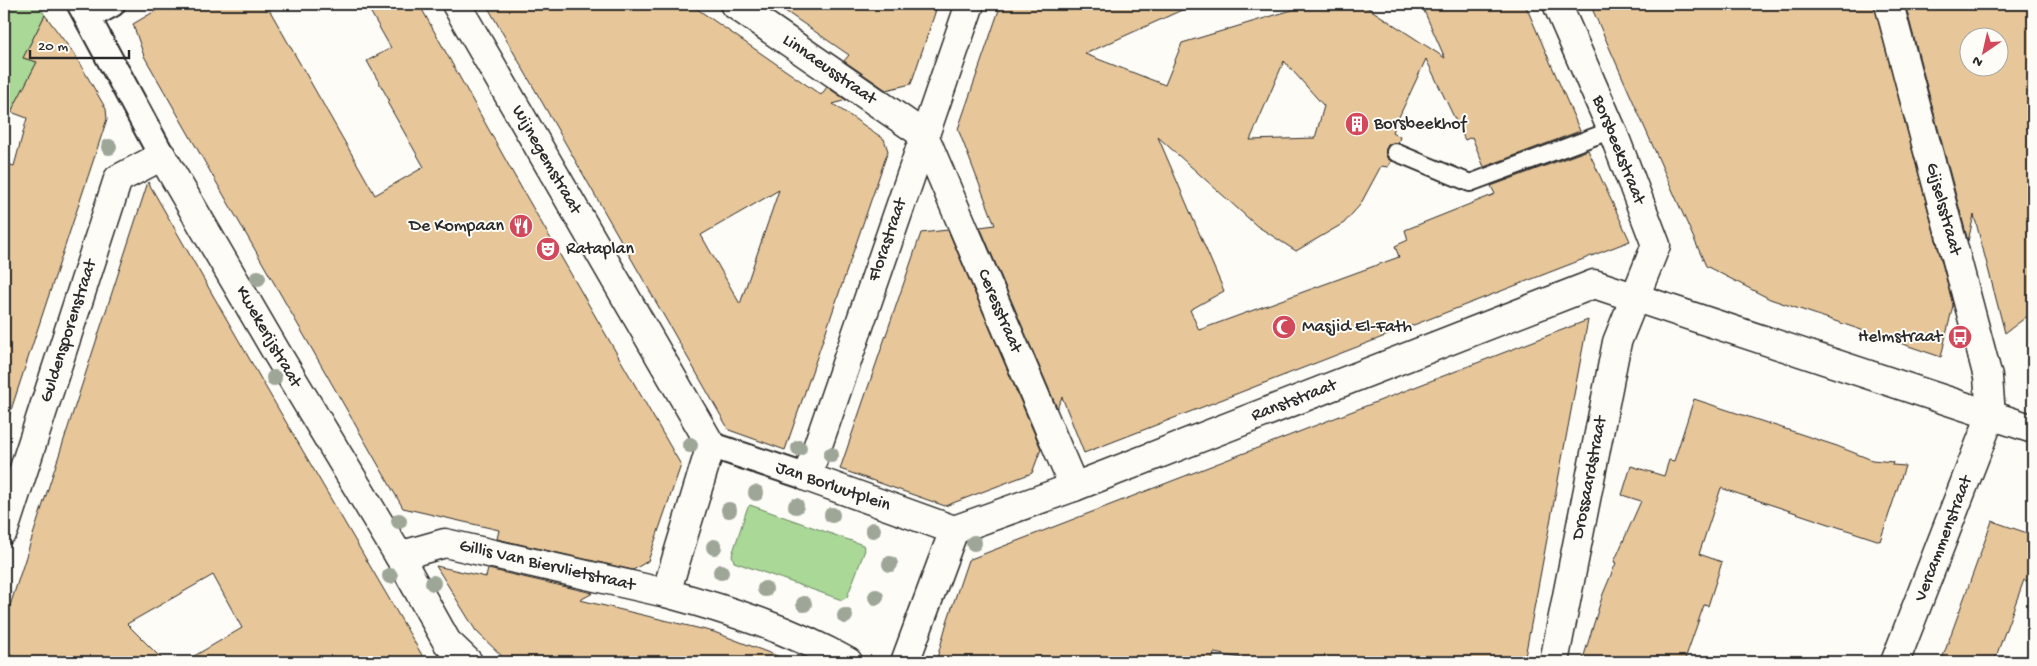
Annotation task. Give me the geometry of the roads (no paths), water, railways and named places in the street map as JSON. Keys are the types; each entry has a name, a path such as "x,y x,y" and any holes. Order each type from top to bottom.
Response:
{"street":[{"path":"84,11 112,4"},
{"name":"Wijnegemstraat","path":"456,4 711,445"},
{"name":"Linnaeusstraat","path":"734,4 924,135"},
{"name":"Florastraat","path":"807,477 970,4"},
{"name":"Borsbeekstraat","path":"1557,4 1612,130 1656,246 1635,296"},
{"name":"Gijselsstraat","path":"1889,4 1988,378 1991,414"},
{"name":"Kwekerijstraat","path":"84,11 162,156 278,355 399,556 447,642 468,662"},
{"name":"Ceresstraat","path":"924,135 1074,487"},
{"name":"Guldensporenstraat","path":"4,530 118,179 162,156"},
{"name":"Ranststraat","path":"954,530 1074,487 1594,284 1635,296"},
{"path":"1635,296 1991,414 2032,424"},
{"name":"Drossaardstraat","path":"1554,662 1617,342 1635,296"},
{"name":"Vercammenstraat","path":"1896,662 1991,414"},
{"path":"666,593 711,445"},
{"name":"Jan Borluutplein","path":"711,445 954,530"},
{"path":"905,662 954,530"},
{"name":"Gillis Van Biervlietstraat","path":"399,556 445,543 666,593 727,610 800,638 848,662"}],"lane":[{"path":"1396,152 1470,182 1612,130"}],"place":[{"name":"Borsbeekhof","path":"1357,124"},
{"name":"De Kompaan","path":"521,226"},
{"name":"Rataplan","path":"548,249"},
{"name":"Masjid El-Fath","path":"1284,327"},
{"name":"Helmstraat","path":"1960,337"}]}
